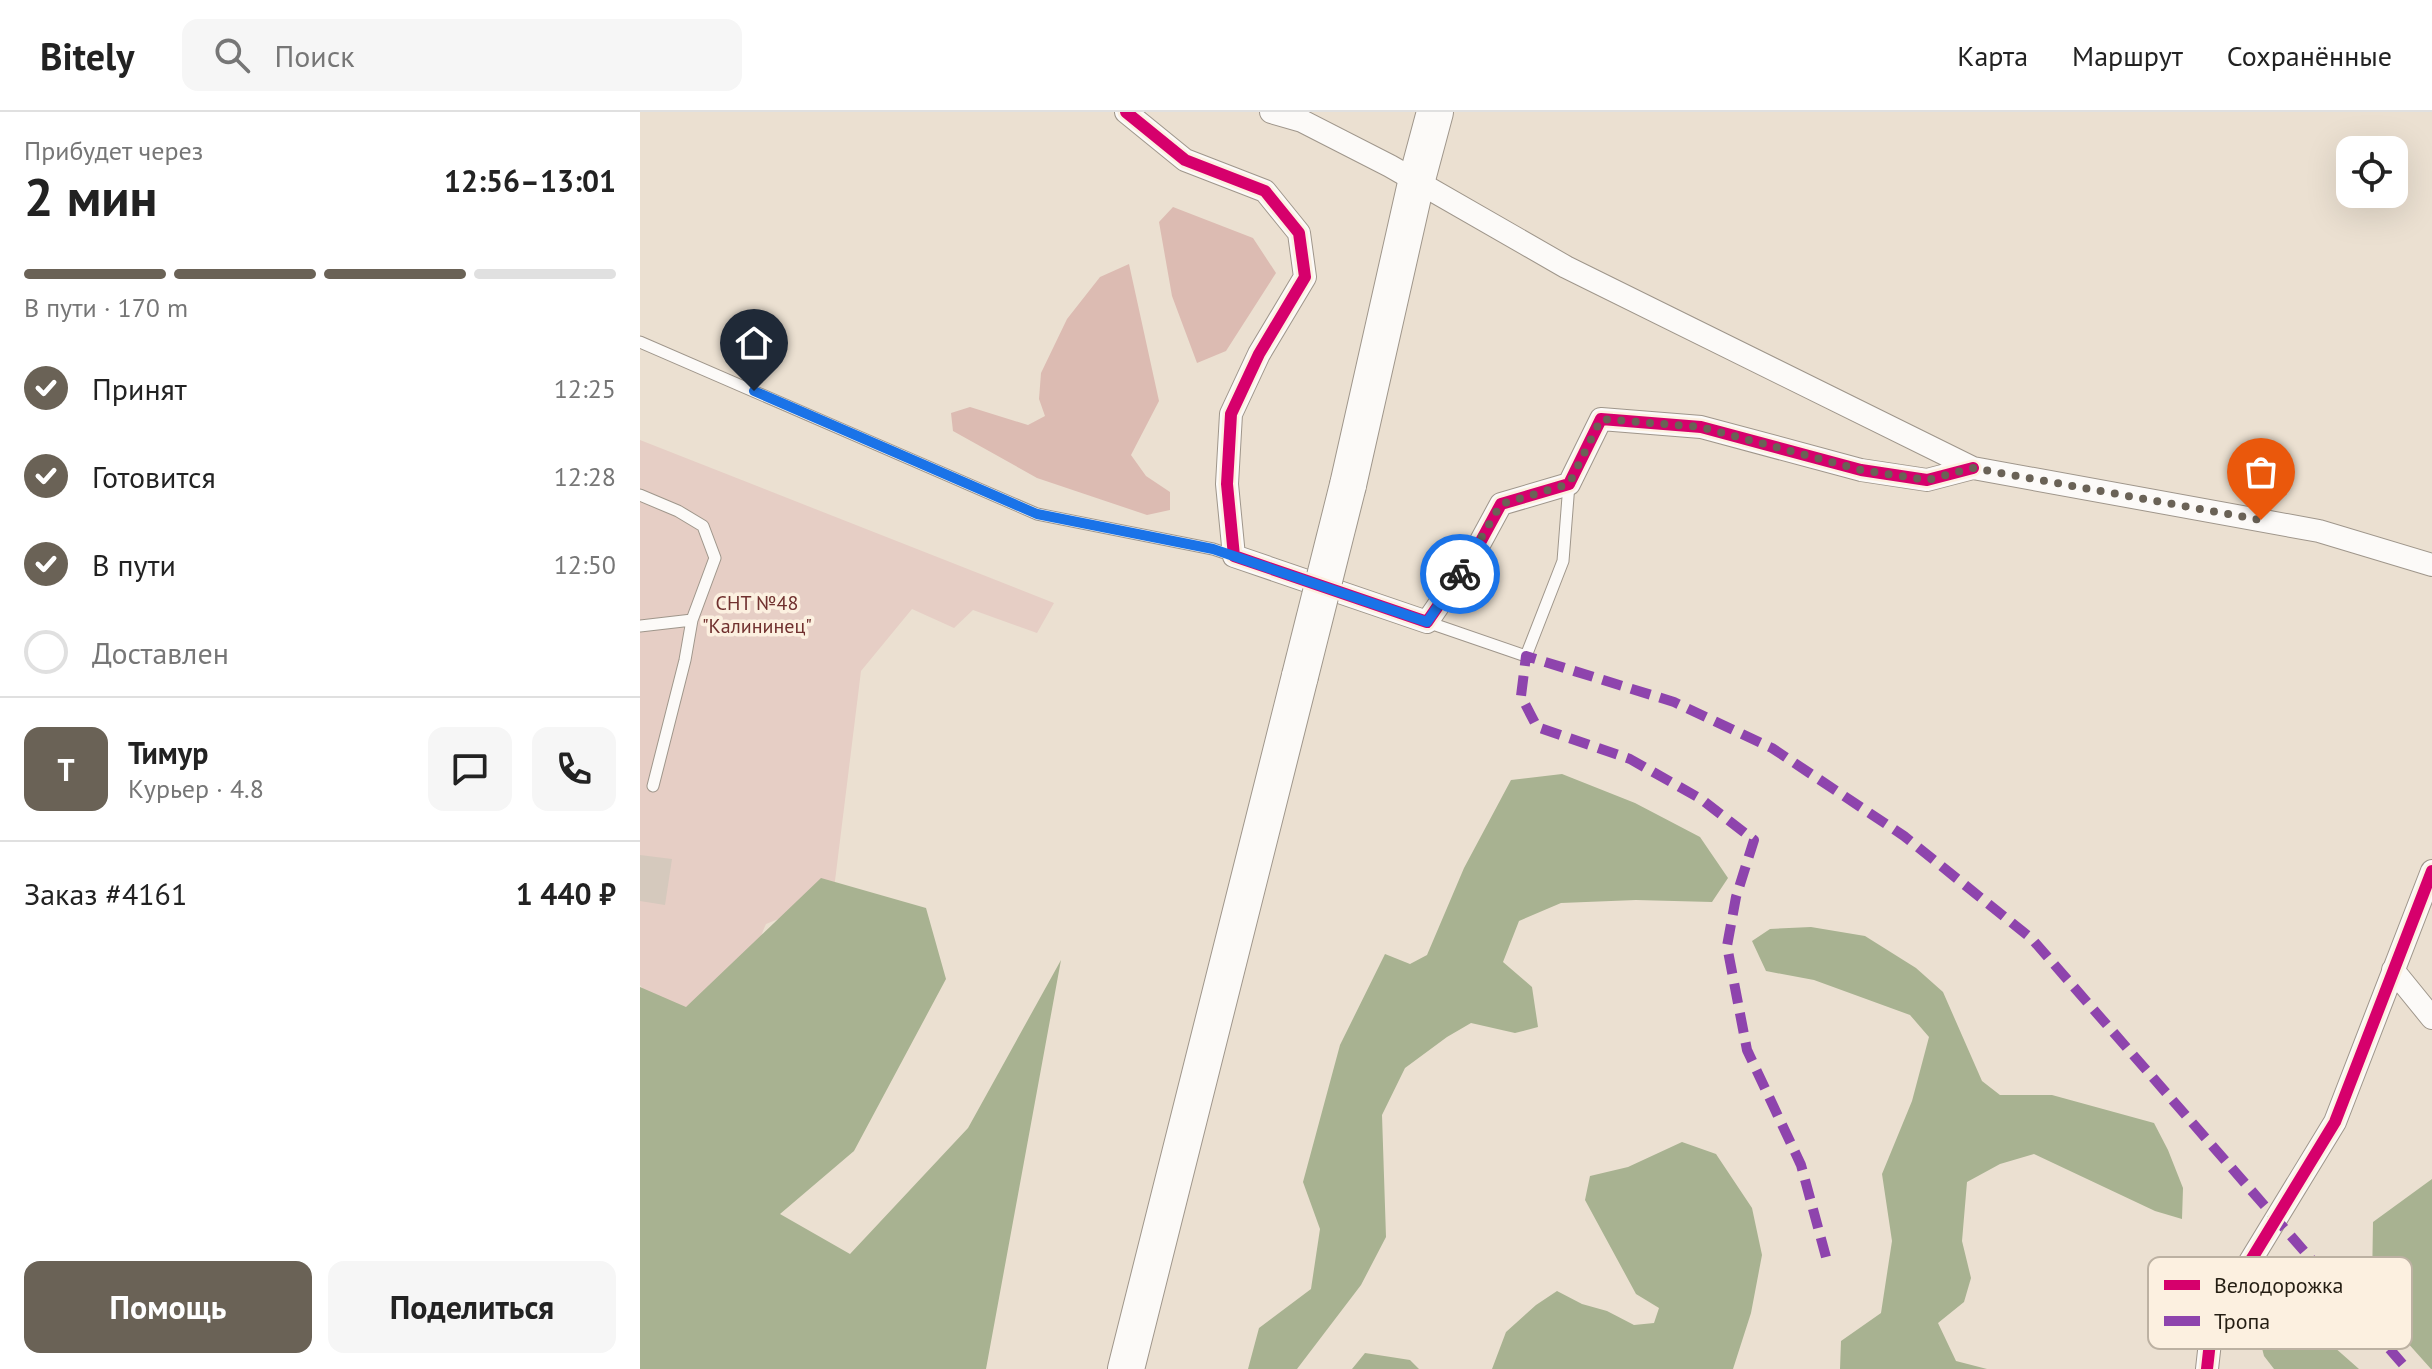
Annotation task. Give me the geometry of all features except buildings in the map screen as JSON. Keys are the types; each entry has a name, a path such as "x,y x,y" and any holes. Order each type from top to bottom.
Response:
{"main road":[{"path":"1126,1369 1348,485 1435,112"}],"street":[{"path":"1126,112 1185,160 1265,191 1299,233 1305,277 1259,354 1231,414 1227,484 1234,556 1427,622 1475,552 1501,504 1569,484 1601,419 1701,427 1861,470 1927,480 1973,468"},
{"path":"1271,112 1302,121 1390,166 1566,267 1973,468 2319,531 2432,565"},
{"path":"2253,1257 2335,1122 2432,871"},
{"path":"2393,970 2432,1018"},
{"path":"2207,1369 2209,1349"}],"lane":[{"path":"640,342 1037,514 1213,549 1234,556"},
{"path":"1427,622 1526,656 1563,561 1569,484"},
{"path":"640,495 678,511 703,526 715,558 692,620 653,786"},
{"path":"640,626 692,620"}],"green space":[{"name":"СНТ №48 \"Калининец\"","path":"640,440 1054,603 1037,633 973,610 954,628 912,609 861,671 833,897 766,924 751,959 686,1008 646,993 640,985"}],"shaded area":[{"path":"1173,207 1253,238 1276,273 1226,351 1197,363 1172,296 1159,222"},
{"path":"1129,264 1159,401 1131,455 1146,476 1170,492 1170,510 1147,515 1037,478 953,431 951,413 970,407 1028,425 1045,416 1039,399 1041,373 1067,319 1100,277"},
{"path":"1562,774 1635,803 1700,837 1728,878 1712,902 1636,900 1561,903 1519,921 1503,962 1532,987 1538,1027 1515,1033 1471,1023 1405,1068 1382,1115 1386,1237 1361,1285 1297,1369 1248,1369 1259,1328 1311,1289 1320,1229 1303,1182 1340,1045 1385,954 1410,964 1427,955 1464,868 1511,780"},
{"path":"821,878 926,908 946,979 854,1151 780,1214 850,1254 968,1128 1061,960 986,1369 640,1369 640,987 686,1007"},
{"path":"1811,927 1865,936 1916,968 1943,992 1982,1081 2000,1095 2052,1095 2154,1123 2168,1150 2183,1188 2182,1219 2155,1211 2034,1154 2000,1164 1967,1182 1962,1241 1971,1278 1964,1302 1938,1323 1956,1361 1987,1369 1840,1369 1841,1341 1881,1313 1892,1241 1882,1174 1912,1101 1929,1037 1910,1015 1814,980 1766,971 1752,941 1770,929"},
{"path":"1682,1142 1716,1154 1752,1208 1762,1255 1751,1313 1733,1369 1492,1369 1506,1332 1557,1291 1634,1325 1654,1323 1659,1308 1636,1294 1585,1200 1590,1176 1628,1167"},
{"path":"2432,1179 2432,1369 2412,1348 2412,1257 2372,1257 2373,1222"},
{"path":"2262,1349 2336,1349 2359,1369 2274,1369"},
{"path":"1365,1353 1410,1360 1419,1369 1352,1369"}],"marked path":[{"path":"1826,1257 1801,1165 1747,1050 1727,946 1736,897 1754,840 1701,799 1630,759 1537,727 1521,696 1526,656 1674,702 1772,748 1904,836 2032,939 2309,1257"},
{"path":"2390,1349 2407,1369"}],"cycle path":[{"path":"1126,112 1185,160 1265,191 1299,233 1305,277 1259,354 1231,414 1227,484 1234,556 1427,622 1475,552 1501,504 1569,484 1601,419 1701,427 1861,470 1927,480 1973,468"},
{"path":"2253,1257 2335,1122 2432,871"},
{"path":"2207,1369 2209,1349"}],"way so far":[{"path":"1460,574 1501,504 1569,484 1601,419 1701,427 1883,474 1927,480 1973,468 2261,520"}],"route":[{"path":"754,391 1037,514 1213,549 1427,622 1460,574"}]}
